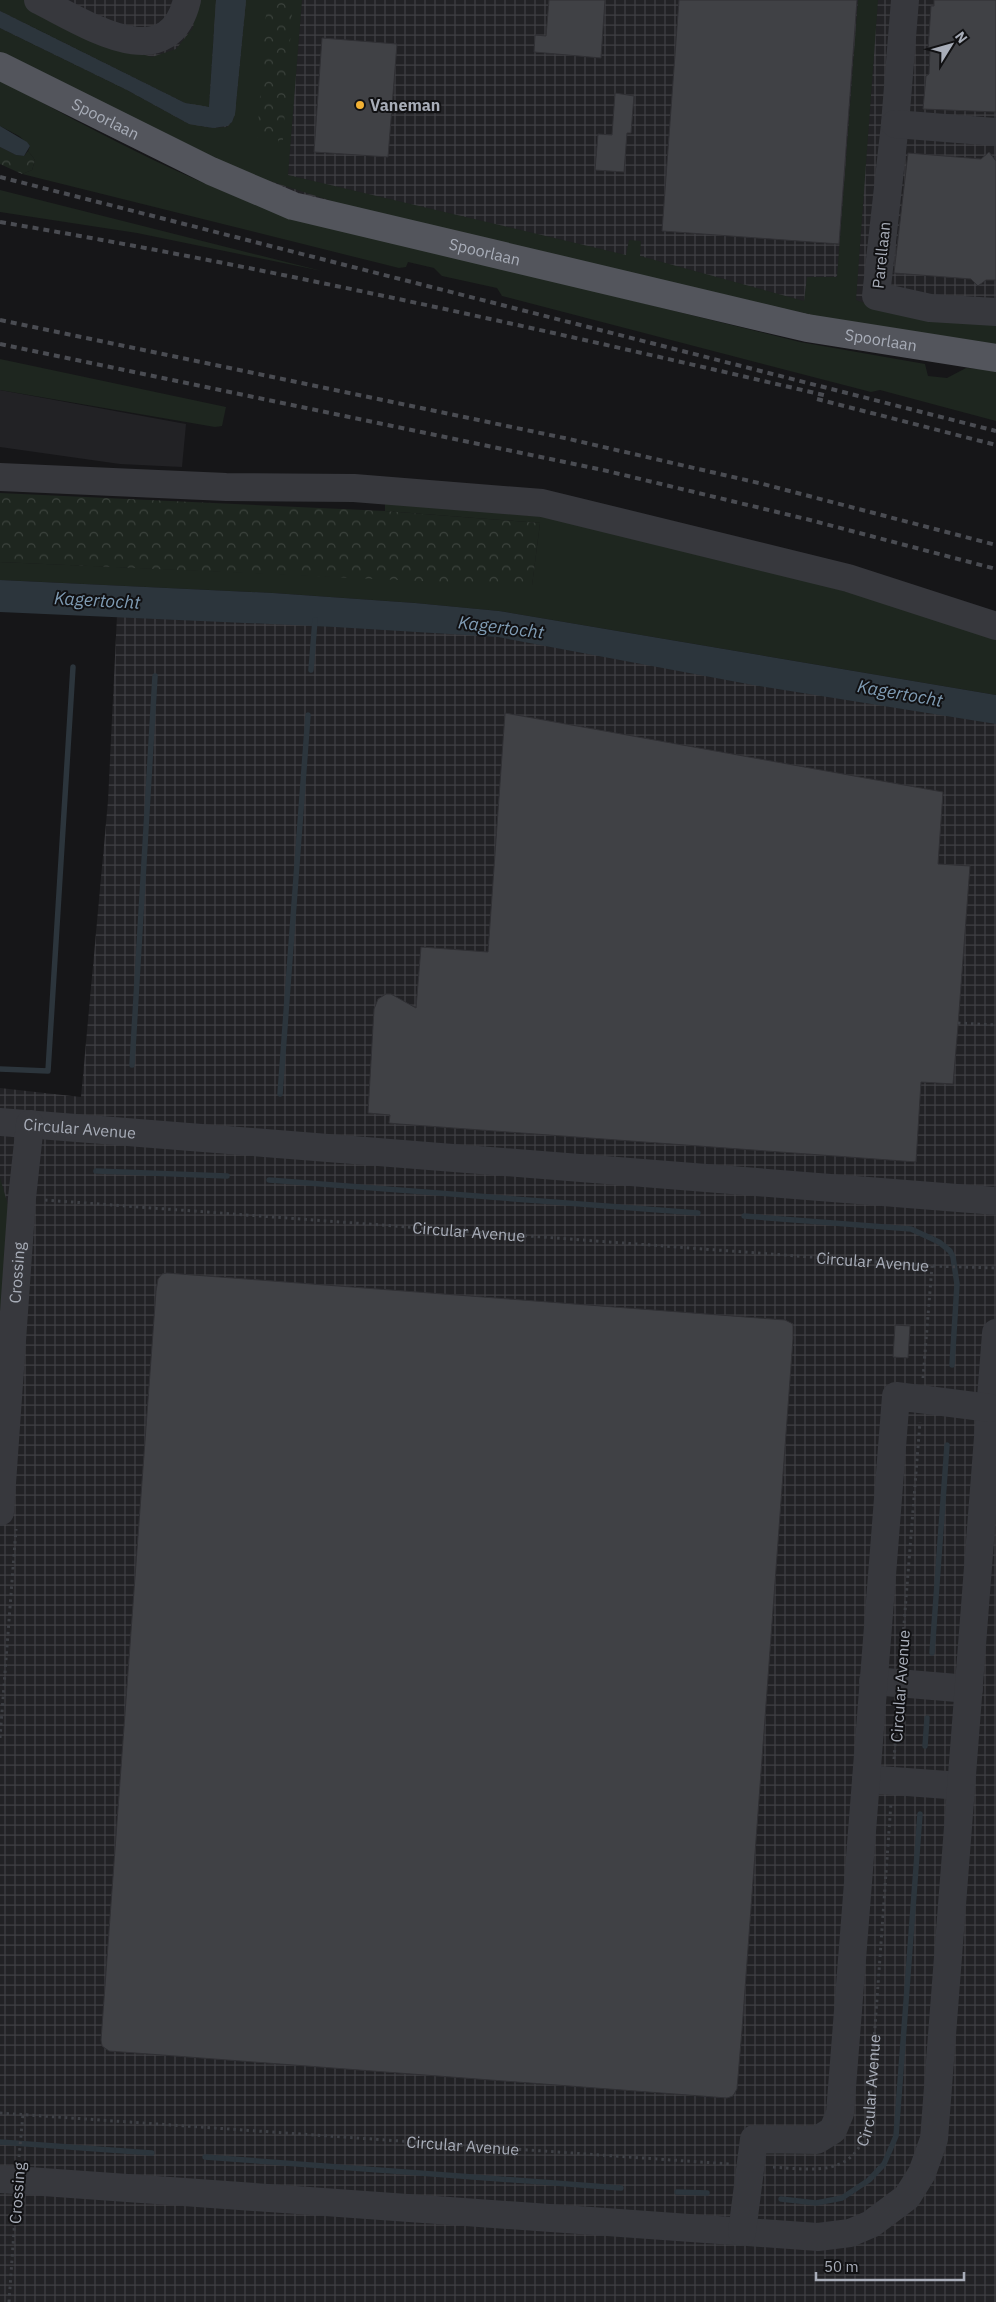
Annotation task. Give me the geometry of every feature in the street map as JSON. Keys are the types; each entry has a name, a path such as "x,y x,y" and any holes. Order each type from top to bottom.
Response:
{"main road":[{"name":"Spoorlaan","path":"0,66 211,171 293,206 806,328 996,358"}],"street":[{"path":"38,0 110,36 146,43 166,36 182,17 186,0"},
{"name":"Parellaan","path":"905,0 895,124 876,296 930,308 996,312"},
{"path":"895,124 996,132"},
{"path":"0,477 226,487 354,488 542,504 848,578 996,626"},
{"name":"Circular Avenue","path":"0,1122 996,1201"},
{"name":"Crossing","path":"0,1512 22,1198 30,1124"},
{"path":"12,2177 818,2238 850,2233 871,2224 907,2197 922,2173 934,2139 996,1333"},
{"path":"742,2232 754,2139 817,2140 833,2130 840,2113 866,1779 886,1683 896,1396 990,1408"},
{"path":"886,1683 969,1689"},
{"path":"866,1779 961,1786"}],"path":[{"path":"958,1023 996,1025"},
{"name":"Circular Avenue","path":"0,2113 812,2170 829,2168 844,2163 854,2156 864,2138 868,2125 893,1780 886,1683 922,1400 932,1266 22,1198"},
{"path":"932,1266 996,1268"},
{"name":"Crossing","path":"9,2302 12,2177 23,2114"}],"shaded area":[{"path":"0,0 996,0 996,359 396,227 209,164 0,69"},
{"path":"0,390 186,424 182,467 120,464 0,447"},
{"path":"118,595 508,632 996,714 996,2302 0,2302 0,1088 81,1097 108,801"}],"green space":[{"path":"0,0 27,0 131,51 152,57 176,49 193,28 197,0 216,0 209,107 185,103 0,11"},
{"path":"246,0 302,0 288,175 626,255 629,240 641,241 640,256 804,301 807,277 837,277 858,0 878,0 856,300 894,314 996,322 996,345 908,337 372,214 251,175 205,157 0,52 0,28 127,90 189,124 213,128 227,127 232,122 235,114"},
{"path":"267,0 293,0 282,152 277,137 257,138"},
{"path":"0,80 180,173 243,199 602,293 800,342 925,364 928,376 947,378 966,368 996,370 996,421 880,390 871,392 502,296 497,288 442,276 434,268 408,262 406,267 399,268 22,174 32,170 35,160 28,151 30,146 19,136 0,126"},
{"path":"0,147 16,155 24,156 28,151 35,160 32,170 22,174 0,164"},
{"path":"0,190 322,271 137,233 0,212"},
{"path":"0,359 226,407 222,426 215,427 0,390"},
{"path":"0,493 385,511 540,523 532,586 0,562"},
{"path":"385,502 547,517 617,529 939,617 996,637 996,695 499,611 273,593 0,580 0,562 532,585 540,523 385,511"},
{"path":"0,1178 8,1205 0,1322"}],"water":[{"path":"216,0 246,0 235,114 232,122 227,126 213,128 189,124 127,90 0,28 0,11 185,103 209,107"},
{"path":"0,126 27,142 30,146 24,156 16,155 0,147"},
{"name":"Kagertocht","path":"0,580 273,593 499,611 996,695 996,724 753,685 498,637 335,627 0,612"}],"building":[{"path":"549,0 605,0 601,58 534,52 535,35 546,36"},
{"path":"679,0 857,0 839,244 662,231"},
{"path":"934,0 996,0 996,112 923,109 926,76 929,74 930,50 928,50 931,6 934,6"},
{"path":"322,38 397,44 388,157 314,152"},
{"path":"615,93 634,96 631,133 627,133 624,172 595,170 598,134 612,135"},
{"path":"989,152 996,161 996,280 986,280 978,286 971,279 894,273 908,153 981,159"},
{"path":"505,713 943,792 938,864 970,866 953,1084 921,1082 916,1162 399,1124 389,1123 390,1115 368,1113 374,1009 378,999 386,994 391,994 416,1008 421,947 488,952"},
{"path":"162,1274 785,1320 793,1324 742,2030 737,2089 733,2096 727,2098 109,2051 102,2046 156,1291 158,1279"},
{"path":"895,1325 910,1326 908,1358 893,1357"}],"waterway":[{"path":"311,670 315,620"},
{"path":"0,1069 48,1071 73,667"},
{"path":"132,1065 155,676"},
{"path":"280,1094 308,715"},
{"path":"96,1171 227,1176"},
{"path":"269,1180 698,1213"},
{"path":"744,1216 911,1229 939,1242 950,1251 953,1257 957,1284 952,1365"},
{"path":"932,1653 947,1445"},
{"path":"925,1746 927,1718"},
{"path":"781,2199 816,2203 842,2198 869,2180 884,2164 896,2136 920,1814"},
{"path":"0,2142 152,2153"},
{"path":"205,2157 621,2188"},
{"path":"677,2192 707,2193"}],"railway":[{"path":"0,177 996,431"},
{"path":"0,222 104,240 312,281 622,348 828,396"},
{"path":"0,320 569,439 763,484 996,545"},
{"path":"0,344 603,470 810,520 996,569"},
{"path":"817,399 996,445"}],"place":[{"name":"Vaneman","path":"360,105"}]}
